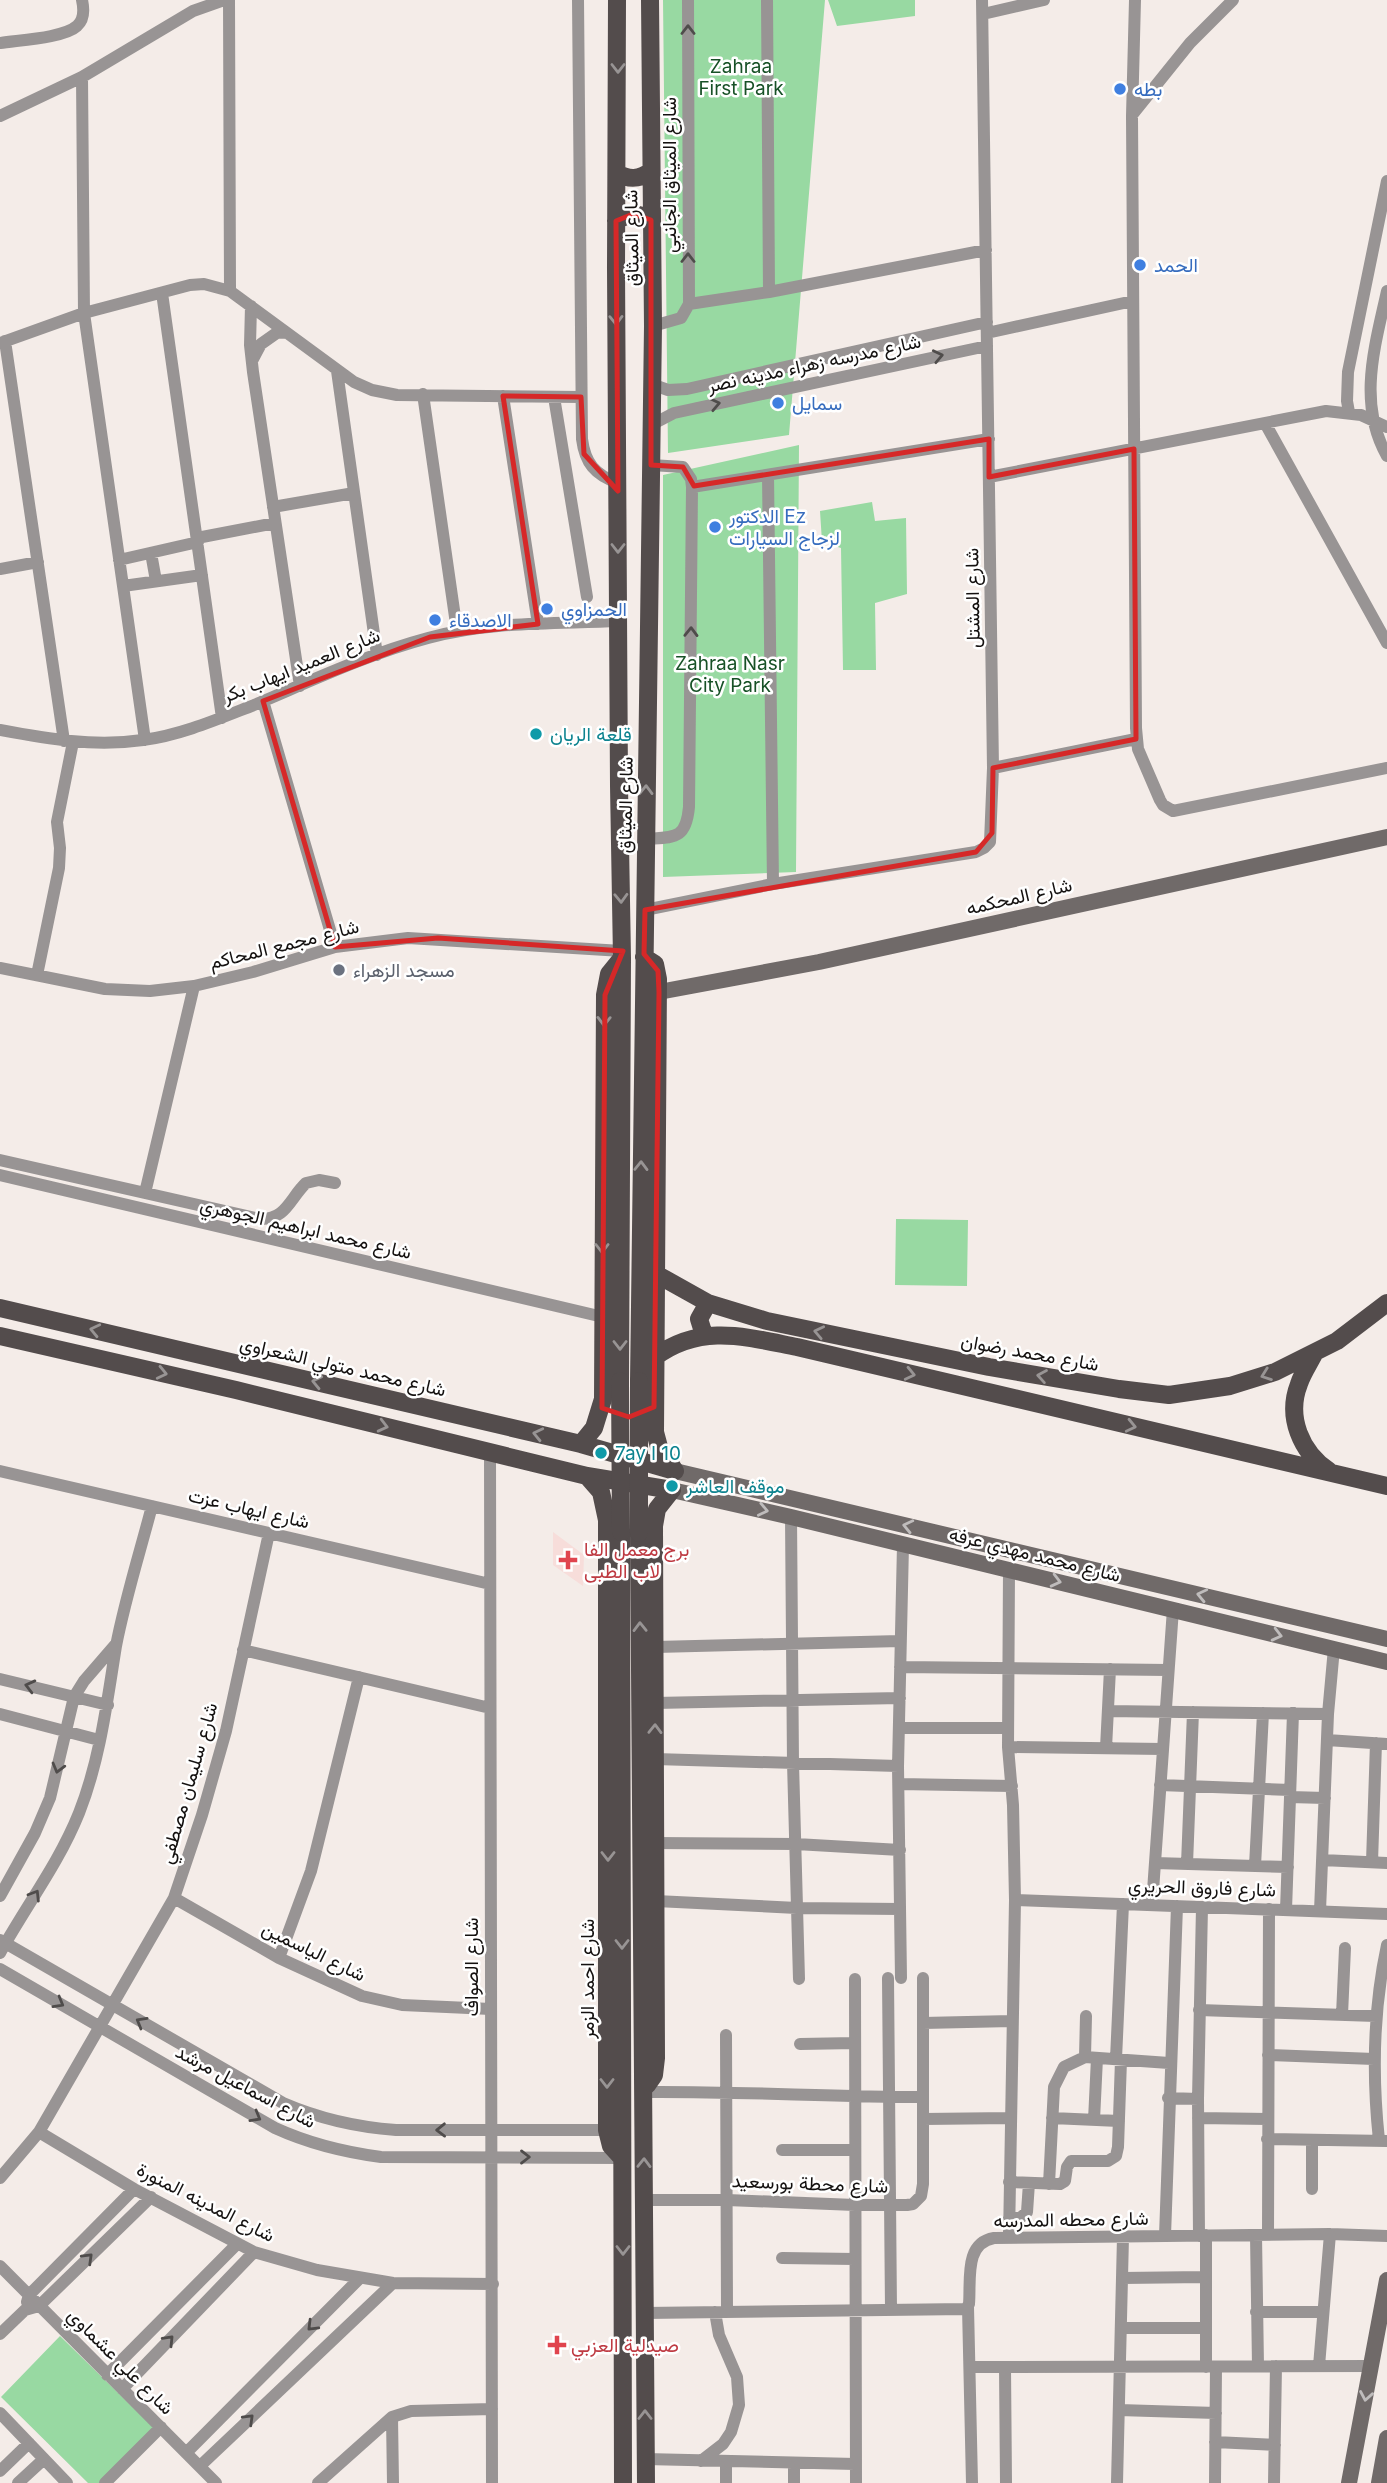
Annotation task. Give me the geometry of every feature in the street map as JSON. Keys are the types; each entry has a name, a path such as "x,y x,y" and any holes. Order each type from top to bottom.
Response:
{"main road":[{"name":"شارع الميثاق","path":"581,1444 594,1428 602,1408 605,995 609,974 622,955 616,221 618,0"},
{"name":"شارع الميثاق","path":"644,2090 639,1409 653,326 650,0"},
{"path":"617,173 634,179 651,171"},
{"path":"616,221 634,214 651,220"},
{"path":"622,955 622,2158"},
{"path":"643,957 655,964 659,992 654,1407 656,1440 662,1454 675,1471"},
{"name":"شارع محمد رضوان","path":"656,1274 708,1303 767,1321 973,1364 1159,1394 1190,1393 1230,1386 1275,1373 1314,1354 1356,1328 1387,1303"},
{"path":"704,1335 699,1319 708,1303"},
{"name":"شارع محمد متولي الشعراوي","path":"0,1308 581,1444 675,1471"},
{"path":"655,1357 679,1342 704,1335 742,1336 1387,1486"},
{"path":"0,1336 587,1476 672,1490 657,1509 654,1526 656,2067 644,2090 646,2483"},
{"path":"1314,1354 1298,1384 1294,1401 1295,1419 1299,1436 1307,1451 1319,1464 1334,1474"},
{"path":"602,1408 612,1414 629,1417 654,1407"},
{"path":"430,1437 438,1434 442,1427 441,1415 435,1410"},
{"path":"465,1446 458,1438 458,1428 470,1418"},
{"name":"شارع احمد الزمر","path":"587,1476 601,1492 607,1520 607,2130 611,2146 622,2158 623,2483"},
{"path":"607,1520 623,1513 635,1513 654,1526"}],"street":[{"path":"0,43 67,32 78,25 84,14 82,0"},
{"path":"0,116 82,77 193,11 227,0 230,292"},
{"path":"578,0 581,397 584,454 591,468 603,478 618,483"},
{"name":"شارع الميثاق الجانبي","path":"688,0 688,304"},
{"path":"767,0 769,292"},
{"name":"شارع المشتل","path":"645,910 773,884 984,849 990,842 993,768 982,0"},
{"path":"982,14 1044,0"},
{"path":"1135,0 1132,116 1136,739 1142,759 1163,806 1173,811 1387,768"},
{"path":"1132,116 1190,43 1233,0"},
{"path":"82,77 84,313 145,740"},
{"path":"1349,412 1348,372 1387,181"},
{"path":"653,326 681,318 688,304 769,292 986,250"},
{"path":"37,975 59,868 57,822 69,742 3,342 84,313 204,284 230,292 337,371 372,390 397,395 581,397"},
{"path":"1387,290 1372,360 1369,390 1373,420 1387,456"},
{"path":"162,293 222,718"},
{"path":"987,333 1133,301"},
{"path":"251,306 252,365 300,686"},
{"path":"252,365 253,357 261,344 278,332 286,333"},
{"name":"شارع مدرسه زهراء مدينه نصر","path":"651,384 668,390 687,389 987,333"},
{"name":"شارع مدرسه زهراء مدينه نصر","path":"651,425 674,413 987,333"},
{"path":"337,371 377,654"},
{"path":"422,394 457,631"},
{"path":"503,396 538,624"},
{"path":"555,397 587,597"},
{"path":"989,477 1326,411 1349,412 1387,427"},
{"path":"1265,423 1387,643"},
{"path":"692,486 989,439"},
{"path":"646,839 675,837 684,830 688,819 692,486 683,467 651,465"},
{"path":"768,475 773,884"},
{"path":"273,507 354,493"},
{"path":"119,560 275,523"},
{"path":"151,552 156,581"},
{"path":"0,569 38,562"},
{"path":"123,586 202,575"},
{"name":"شارع العميد ايهاب بكر","path":"0,730 69,742 145,740 201,726 377,654 430,637 494,626 618,621"},
{"path":"263,701 335,947"},
{"path":"993,768 1136,739"},
{"name":"شارع المحكمه","path":"659,992 819,962 1387,837"},
{"name":"شارع مجمع المحاكم","path":"0,968 127,991 172,990 253,972 335,947 408,938 622,955"},
{"path":"145,1194 194,985"},
{"path":"0,1160 260,1219 269,1219 285,1210 306,1183 312,1180 335,1183"},
{"name":"شارع محمد ابراهيم الجوهري","path":"0,1175 603,1317"},
{"name":"شارع الصواف","path":"490,1451 492,2483"},
{"name":"شارع ايهاب عزت","path":"0,1471 489,1584"},
{"name":"شارع محمد مهدي عرفه","path":"675,1471 1387,1639"},
{"name":"شارع محمد مهدي عرفه","path":"672,1490 1387,1662"},
{"path":"2,1945 65,1847 80,1810 108,1705 117,1643 152,1506"},
{"path":"791,1517 793,1763 799,1979"},
{"name":"شارع سليمان مصطفي","path":"0,2178 39,2132 174,1898 206,1803 226,1731 270,1533"},
{"path":"891,2310 889,2097 900,1909 898,1766 903,1545"},
{"path":"1009,1569 1008,1747 1012,1786 1015,1900 1009,2238"},
{"path":"1152,1905 1173,1609"},
{"path":"656,1647 900,1641"},
{"path":"0,1896 35,1833 50,1798 74,1697 84,1681 117,1643"},
{"path":"1320,1911 1328,1714 1334,1648"},
{"path":"243,1650 490,1708"},
{"path":"900,1667 1168,1670"},
{"path":"1106,1748 1110,1669"},
{"path":"279,1958 311,1871 359,1677"},
{"path":"0,1679 108,1705"},
{"path":"655,1703 900,1698"},
{"path":"1108,1711 1328,1714"},
{"path":"1187,1864 1193,1712"},
{"path":"1255,1866 1263,1713"},
{"path":"1286,1910 1293,1713"},
{"path":"0,1714 99,1740"},
{"path":"900,1728 1008,1728"},
{"path":"1327,1740 1381,1743 1372,1862"},
{"path":"1008,1747 1163,1749"},
{"path":"655,1759 898,1766"},
{"path":"899,1784 1012,1786"},
{"path":"1160,1785 1259,1789 1325,1798"},
{"path":"654,1843 796,1844 900,1850"},
{"path":"1322,1860 1387,1863"},
{"path":"1155,1863 1288,1867"},
{"name":"شارع الياسمين","path":"174,1898 279,1958 343,1989 382,2002 491,2009"},
{"name":"شارع فاروق الحريري","path":"1015,1900 1387,1914"},
{"path":"656,1901 797,1908 900,1909"},
{"path":"1009,2182 1063,2183 1069,2164 1074,2160 1108,2161 1116,2156 1123,1904"},
{"path":"1165,2236 1177,1906"},
{"path":"1202,1907 1198,2118 1205,2328 1216,2413 1215,2483"},
{"path":"1258,2366 1256,2312 1268,2119 1269,1909"},
{"name":"شارع اسماعيل مرشد","path":"2,1945 282,2103 310,2114 367,2128 396,2130 607,2130"},
{"path":"1267,2139 1383,2141 1374,2059 1376,2016 1387,1945"},
{"path":"1342,2015 1345,1948"},
{"name":"شارع اسماعيل مرشد","path":"0,1969 275,2128 309,2143 381,2157 622,2158"},
{"name":"شارع محطة بورسعيد","path":"643,2200 913,2204 921,2196 923,2185 923,1978"},
{"path":"855,1979 856,2483"},
{"path":"1199,2010 1376,2016"},
{"path":"1086,2016 1094,2120"},
{"path":"923,2023 1013,2021"},
{"path":"701,2461 723,2444 731,2432 739,2405 737,2377 719,2335 727,2200 726,2035"},
{"path":"800,2044 855,2043"},
{"path":"1268,2055 1374,2059"},
{"path":"1049,2184 1054,2087 1059,2073 1070,2062 1091,2058 1170,2063"},
{"path":"644,2090 923,2097"},
{"path":"1168,2098 1198,2099"},
{"path":"923,2119 1011,2118"},
{"path":"1052,2118 1119,2121"},
{"path":"1198,2118 1268,2119"},
{"name":"شارع المدينه المنورة","path":"39,2132 134,2189 254,2252 317,2270 393,2283 493,2284"},
{"path":"1312,2140 1312,2189"},
{"path":"782,2150 855,2150"},
{"path":"1009,2218 1023,2217 1027,2212 1029,2183"},
{"path":"25,2310 29,2295 134,2189"},
{"path":"0,2334 25,2310 39,2306 150,2197"},
{"path":"1319,2366 1330,2234"},
{"name":"شارع محطه المدرسه","path":"968,2307 973,2252 976,2246 988,2239 1330,2234 1387,2236"},
{"path":"1117,2483 1123,2237"},
{"path":"107,2375 237,2244"},
{"path":"122,2389 254,2252"},
{"path":"782,2258 855,2259"},
{"name":"شارع علي عشماوي","path":"0,2266 216,2483"},
{"path":"1122,2278 1205,2277"},
{"path":"186,2452 360,2278"},
{"path":"1349,2483 1387,2280"},
{"path":"200,2466 393,2283"},
{"path":"645,2313 962,2310 968,2307 972,2483"},
{"path":"1256,2312 1323,2312"},
{"path":"1121,2328 1205,2328"},
{"path":"1274,2483 1276,2366"},
{"path":"970,2367 1371,2366"},
{"path":"1005,2367 1006,2483"},
{"path":"318,2483 392,2417 411,2411 492,2409"},
{"path":"1119,2410 1216,2413"},
{"path":"0,2413 67,2483"},
{"path":"392,2417 393,2483"},
{"path":"105,2483 161,2427"},
{"path":"1379,2483 1387,2438"},
{"path":"1215,2442 1275,2445"},
{"path":"0,2471 29,2443"},
{"path":"18,2483 44,2459"},
{"path":"645,2459 855,2464"},
{"path":"726,2461 726,2483"},
{"path":"794,2463 794,2483"}],"highlighted area":[{"path":"633,214 651,220 651,465 683,467 694,486 989,439 989,477 1134,449 1136,739 993,768 992,833 976,852 645,910 644,954 658,971 659,992 654,1407 629,1417 602,1408 605,995 623,951 438,938 335,947 263,701 430,637 538,624 503,396 581,397 584,454 618,491 616,221"}],"shaded area":[{"name":"برج معمل الفا لاب الطبى","path":"553,1532 584,1555 583,1586 553,1565"}],"green space":[{"name":"Zahraa First Park","path":"663,0 825,0 789,435 668,453"},
{"path":"828,0 915,0 915,16 837,26"},
{"name":"Zahraa Nasr City Park","path":"799,445 796,872 663,877 663,475"},
{"path":"872,502 875,521 906,518 907,594 875,603 876,670 843,670 841,548 822,542 820,511"},
{"path":"896,1219 968,1220 967,1286 895,1285"},
{"path":"60,2336 154,2428 100,2483 88,2483 1,2397"}],"place":[{"name":"بطه","path":"1120,89"},
{"name":"الحمد","path":"1140,265"},
{"name":"سمايل","path":"778,403"},
{"name":"الدكتور Ez لزجاج السيارات","path":"715,527"},
{"name":"الحمزاوي","path":"547,609"},
{"name":"الاصدقاء","path":"435,620"},
{"name":"قلعة الريان","path":"536,734"},
{"name":"مسجد الزهراء","path":"339,970"},
{"name":"7ay l 10","path":"601,1453"},
{"name":"موقف العاشر","path":"672,1486"},
{"name":"برج معمل الفا لاب الطبى","path":"568,1560"},
{"name":"صيدلية العزبي","path":"557,2345"}]}
